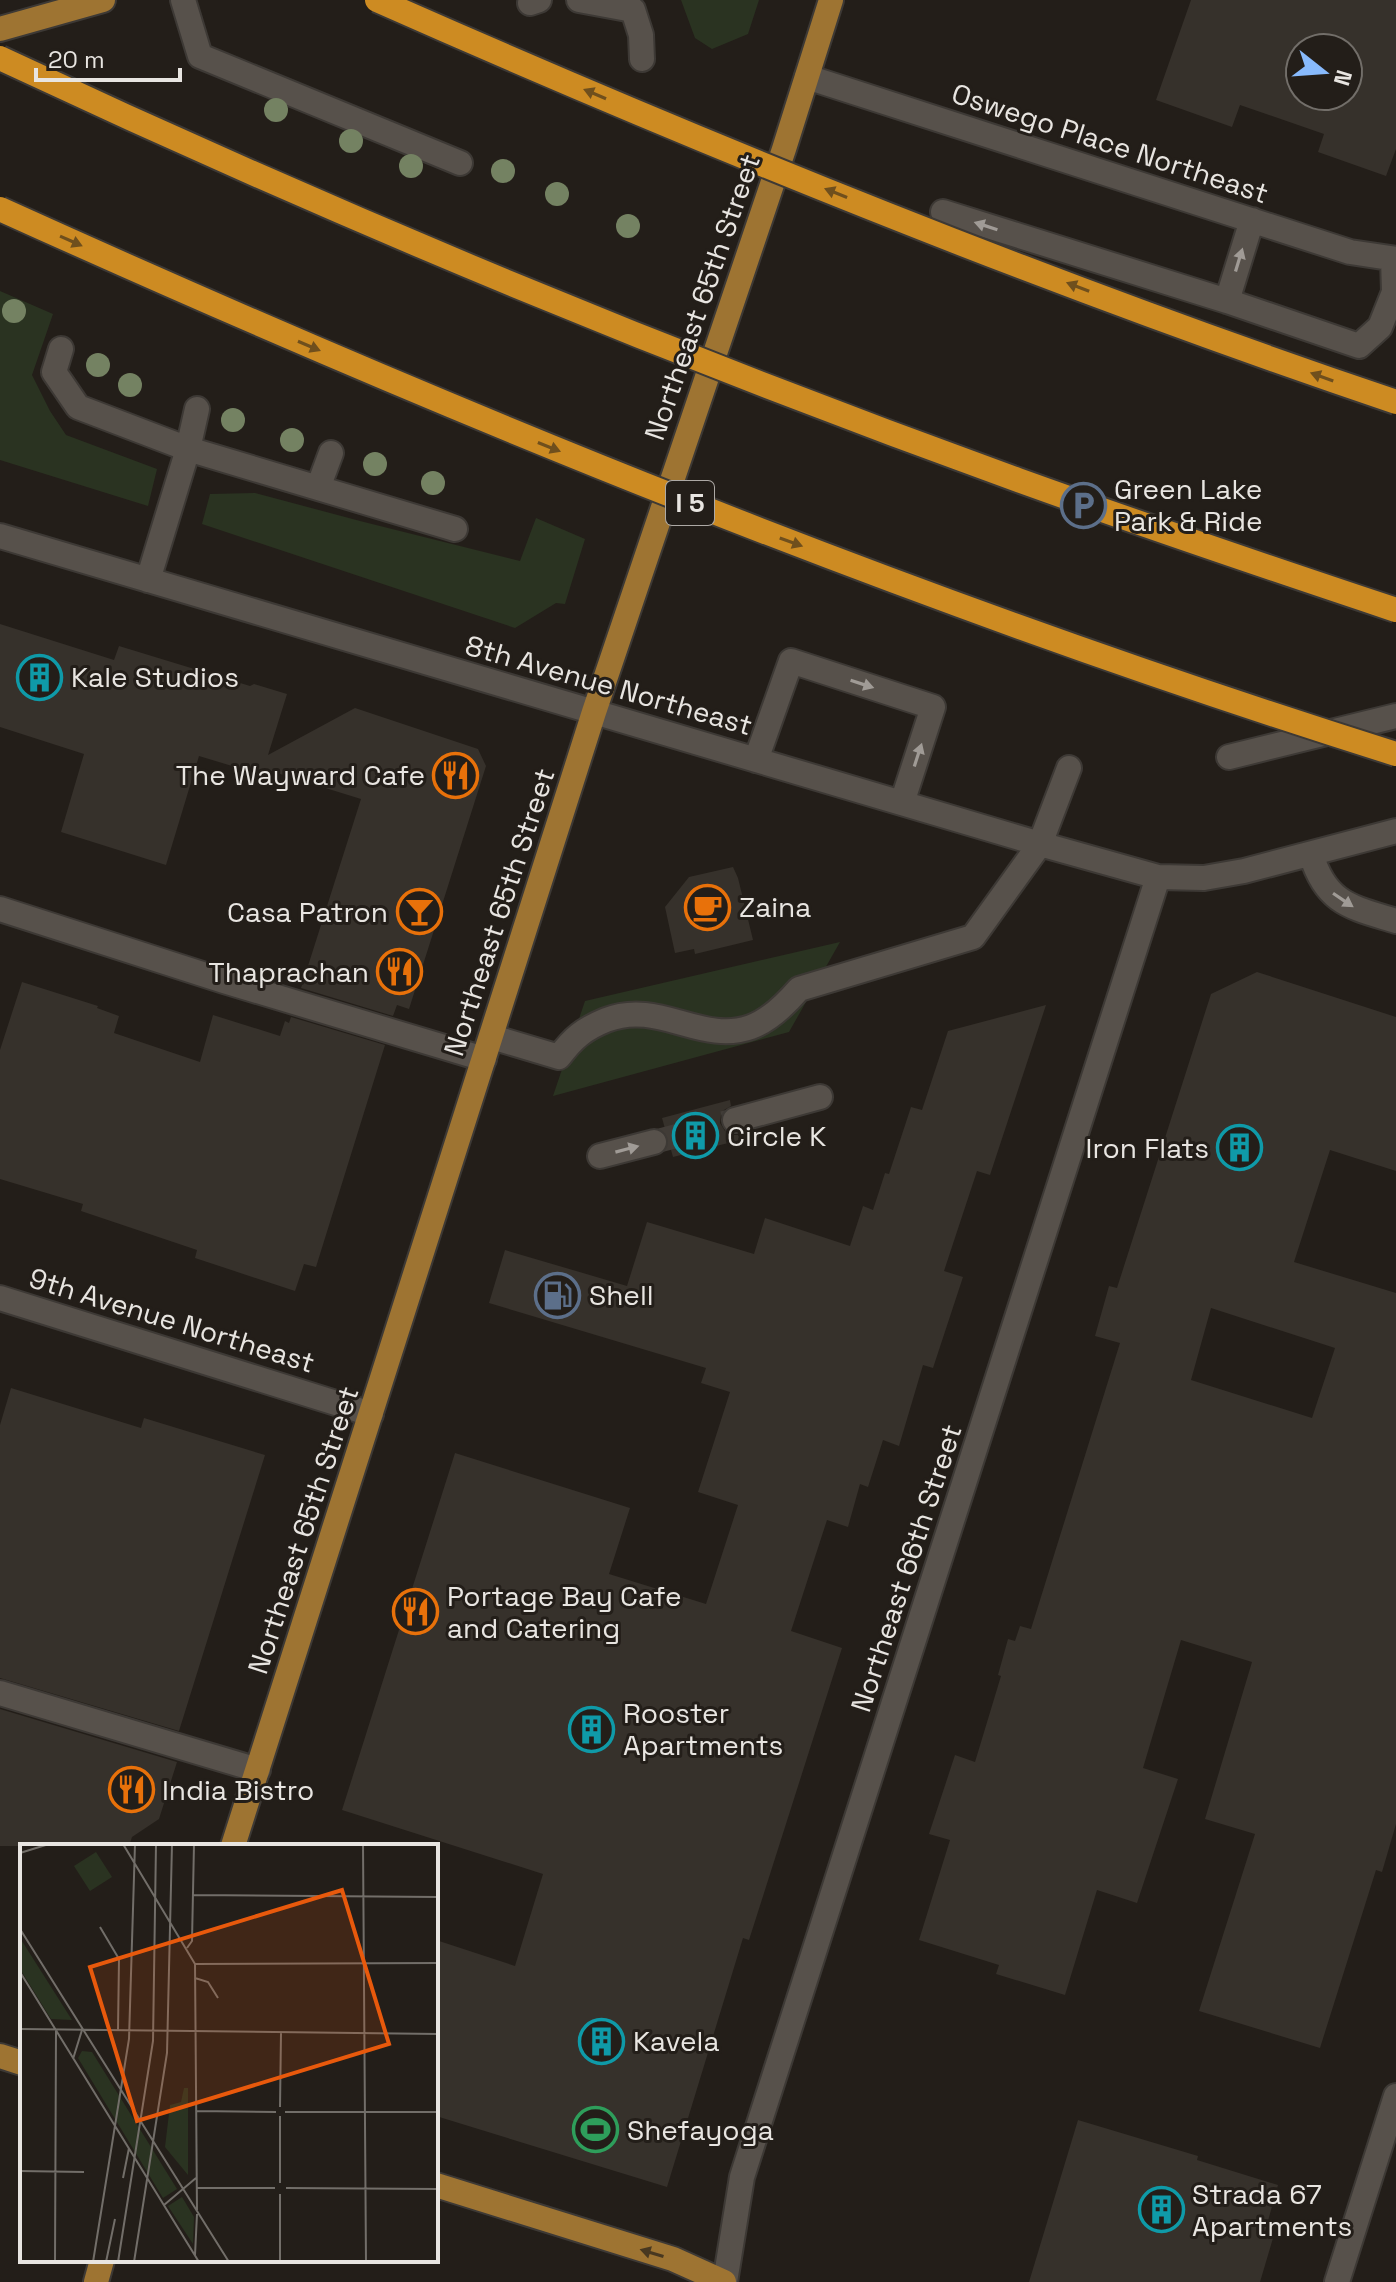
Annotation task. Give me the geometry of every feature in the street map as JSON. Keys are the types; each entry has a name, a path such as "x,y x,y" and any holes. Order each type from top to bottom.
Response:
{"highway":[{"path":"377,0 703,140 920,227 1139,311 1396,402"},
{"path":"0,58 243,169 628,331 1017,480 1396,610"},
{"name":"I 5","path":"0,209 218,308 475,417 750,527 1042,635 1396,754"}],"main road":[{"path":"0,29 103,0"},
{"name":"Northeast 65th Street","path":"234,1844 594,712 831,0"},
{"path":"0,2056 20,2062"},
{"path":"438,2186 673,2259 724,2282"},
{"path":"96,2282 101,2262"}],"street":[{"path":"183,0 200,56 460,163"},
{"path":"579,0 633,10 641,35 642,59"},
{"name":"Oswego Place Northeast","path":"807,77 1350,252 1394,259"},
{"path":"943,212 1359,346 1388,327 1394,292 1394,259"},
{"path":"1227,301 1252,220"},
{"path":"61,349 54,372 78,407 188,449 455,529"},
{"path":"148,580 197,409"},
{"path":"318,488 331,453"},
{"name":"8th Avenue Northeast","path":"0,536 1158,877 1204,878 1244,871 1396,831"},
{"path":"756,760 791,661 933,707 902,803"},
{"path":"1229,757 1393,717"},
{"path":"0,909 224,981 488,1048 559,1057 581,1032 612,1018 642,1013 704,1029 733,1031 750,1027 767,1019 799,989 973,937 1040,844 1069,768"},
{"path":"1311,854 1316,872 1325,887 1339,900 1396,921"},
{"name":"Northeast 66th Street","path":"724,2282 742,2177 1158,877"},
{"path":"735,1120 820,1097"},
{"path":"600,1156 654,1142"},
{"name":"9th Avenue Northeast","path":"0,1298 371,1414"},
{"path":"0,1693 258,1770"},
{"path":"1337,2282 1396,2096"}],"green space":[{"path":"681,0 759,0 748,34 712,49 695,38"},
{"path":"0,291 53,314 32,375 66,435 157,469 148,506 0,460"},
{"path":"255,493 520,561 536,518 585,539 565,604 556,603 515,628 202,524 210,494"},
{"path":"840,942 789,1032 553,1096 585,1001"}],"building":[{"path":"1191,0 1396,0 1396,149 1386,176 1318,152 1324,134 1240,105 1232,127 1156,100"},
{"path":"0,624 114,660 119,646 250,686 254,684 287,694 268,755 355,708 478,749 486,766 409,1009 397,1005 393,1016 301,988 361,799 264,769 262,775 199,756 166,865 61,832 84,754 0,727"},
{"name":"Zaina","path":"733,867 753,940 695,954 694,949 675,953 665,907 689,877"},
{"path":"1257,972 1396,1017 1396,1171 1330,1150 1294,1262 1396,1293 1396,1824 1382,1872 1376,1870 1320,2048 1199,2011 1255,1834 1205,1819 1252,1662 1181,1640 1143,1768 1178,1779 1137,1903 1097,1890 1065,1995 996,1974 999,1965 919,1940 950,1840 929,1834 955,1755 975,1762 1001,1676 998,1675 1008,1639 1015,1641 1020,1626 1031,1629 1120,1343 1095,1336 1109,1286 1117,1288 1211,994","holes":["1211,1308 1335,1348 1312,1418 1191,1380"]},
{"path":"22,982 98,1006 119,1016 114,1033 200,1062 213,1015 280,1036 285,1021 289,1023 291,1017 385,1045 316,1267 304,1264 295,1291 195,1258 197,1250 81,1211 83,1204 0,1179 0,1050"},
{"path":"1046,1005 990,1175 977,1171 944,1271 963,1277 933,1368 923,1365 899,1446 883,1440 868,1487 860,1484 848,1527 827,1520 791,1631 842,1648 749,1940 743,1938 667,2187 438,2117 438,1941 515,1966 543,1874 342,1810 455,1453 630,1508 609,1574 706,1604 738,1505 698,1492 730,1392 701,1383 706,1368 489,1303 505,1250 627,1286 647,1222 754,1254 765,1218 850,1246 863,1206 873,1210 885,1173 889,1174 911,1107 922,1110 948,1031"},
{"name":"Circle K","path":"730,1100 731,1106 724,1110 720,1123 725,1131 738,1135 740,1140 673,1157 662,1118"},
{"path":"11,1388 141,1428 144,1418 265,1455 179,1731 0,1678 0,1425"},
{"path":"0,1709 177,1762 159,1819 132,1837 130,1844 0,1846"},
{"name":"Strada 67 Apartments","path":"1078,2120 1198,2156 1197,2160 1278,2185 1264,2235 1273,2238 1260,2282 1029,2282"}],"tunnel":[{"path":"654,1142 735,1120"}],"place":[{"name":"Green Lake Park & Ride","path":"1083,505"},
{"name":"Kale Studios","path":"40,677"},
{"name":"The Wayward Cafe","path":"456,775"},
{"name":"Zaina","path":"708,907"},
{"name":"Casa Patron","path":"419,912"},
{"name":"Thaprachan","path":"400,972"},
{"name":"Circle K","path":"696,1136"},
{"name":"Iron Flats","path":"1240,1148"},
{"name":"Shell","path":"558,1295"},
{"name":"Portage Bay Cafe and Catering","path":"416,1612"},
{"name":"Rooster Apartments","path":"592,1729"},
{"name":"India Bistro","path":"131,1790"},
{"name":"Kavela","path":"602,2041"},
{"name":"Shefayoga","path":"596,2130"},
{"name":"Strada 67 Apartments","path":"1161,2210"}]}
